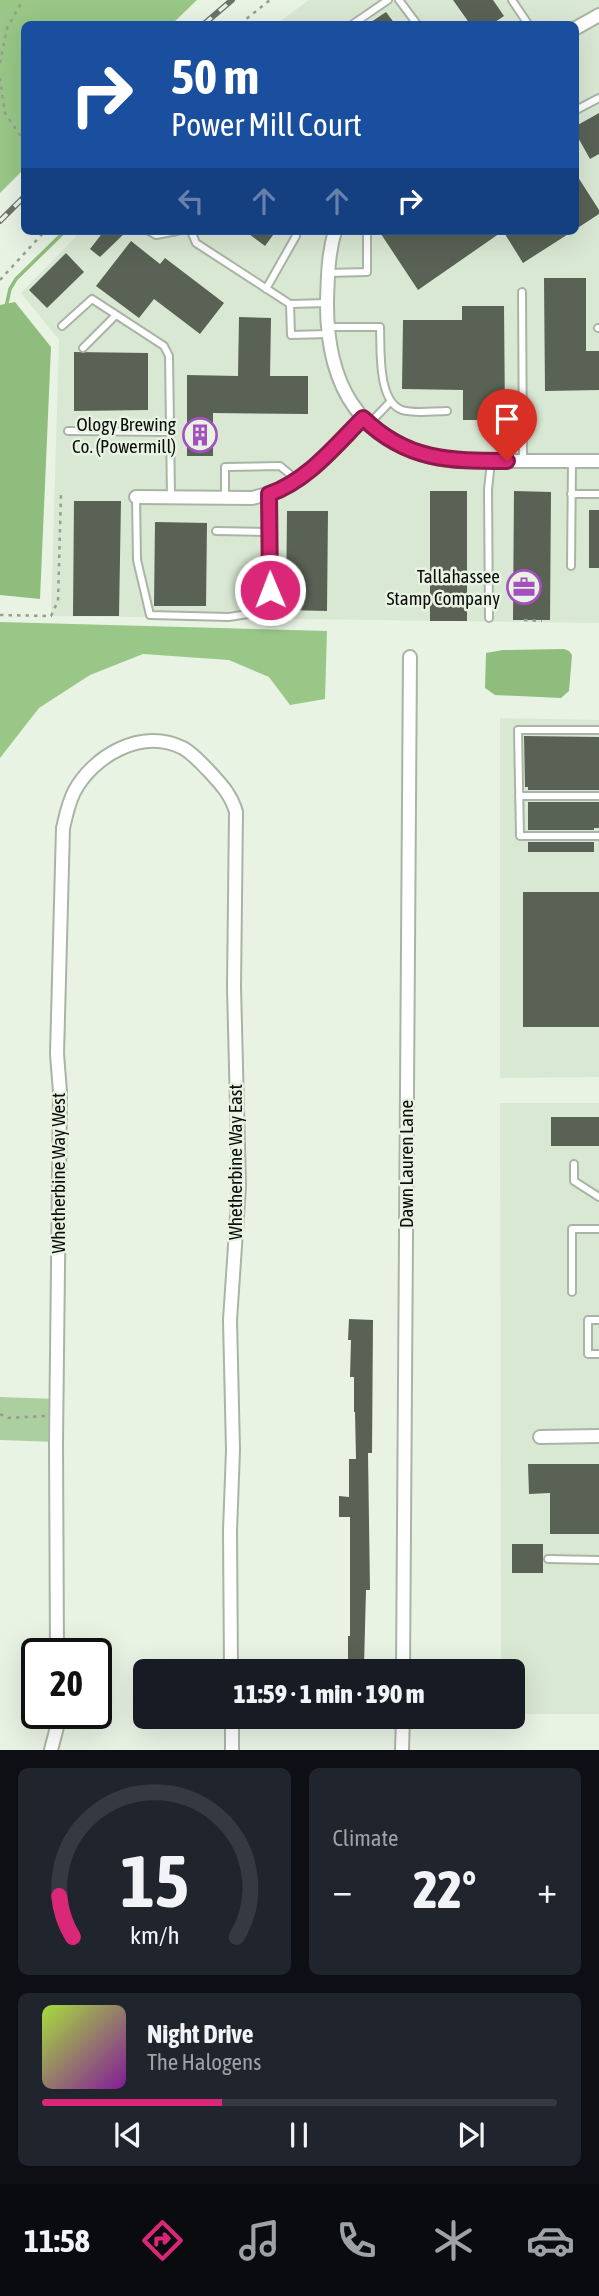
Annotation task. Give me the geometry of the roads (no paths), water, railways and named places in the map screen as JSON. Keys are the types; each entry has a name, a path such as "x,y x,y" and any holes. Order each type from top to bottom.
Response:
{"street":[{"path":"579,26 599,15"},
{"path":"334,235 328,273 328,330 335,369 343,388 366,421 388,439 412,451 441,459 599,461"},
{"path":"136,497 252,498 269,494 297,480 366,421"},
{"name":"Dawn Lauren Lane","path":"403,1659 410,657"},
{"name":"Whetherbine Way West","path":"57,1638 60,1092 57,1054 62,828 74,793 92,768 128,744 152,741"},
{"name":"Whetherbine Way East","path":"152,741 183,748 196,758 233,798 236,813 234,987 239,1186 230,1320 233,1450 230,1531 232,1659"},
{"path":"540,1437 599,1436"},
{"path":"51,1750 55,1729"},
{"path":"232,1729 232,1750"},
{"path":"402,1750 403,1729"}],"lane":[{"path":"357,21 388,0"},
{"path":"399,0 415,21"},
{"path":"512,0 525,21"},
{"path":"579,108 599,98"},
{"path":"193,235 196,243 290,304 327,303"},
{"path":"328,273 367,272 367,235"},
{"path":"266,289 296,236"},
{"path":"522,292 523,461"},
{"path":"62,326 92,299 163,346 169,356 171,498"},
{"path":"290,304 291,335 380,327 384,384 391,401 397,408 405,411 447,411"},
{"path":"83,348 116,314"},
{"path":"366,421 391,401"},
{"path":"68,431 170,432"},
{"path":"489,618 488,490 491,461"},
{"path":"570,566 572,461"},
{"path":"225,498 225,467 279,466 297,480"},
{"path":"136,497 137,560 150,615 229,617 248,614 259,607 270,590 269,494"},
{"path":"571,494 599,494"},
{"path":"216,531 269,532"},
{"path":"599,730 518,730 520,836 599,836"},
{"path":"519,796 599,796"},
{"path":"574,1164 574,1181 599,1197"},
{"path":"572,1292 572,1229 599,1229"},
{"path":"599,1320 587,1320 587,1354 599,1354"},
{"path":"548,1559 599,1560"}],"waterway":[{"path":"6,307 10,289 16,279 61,235"}],"railway":[{"path":"208,21 232,0"},
{"path":"0,221 21,200"}],"place":[{"name":"Ology Brewing Co. (Powermill)","path":"200,435"},
{"name":"Tallahassee Stamp Company","path":"524,587"}]}
